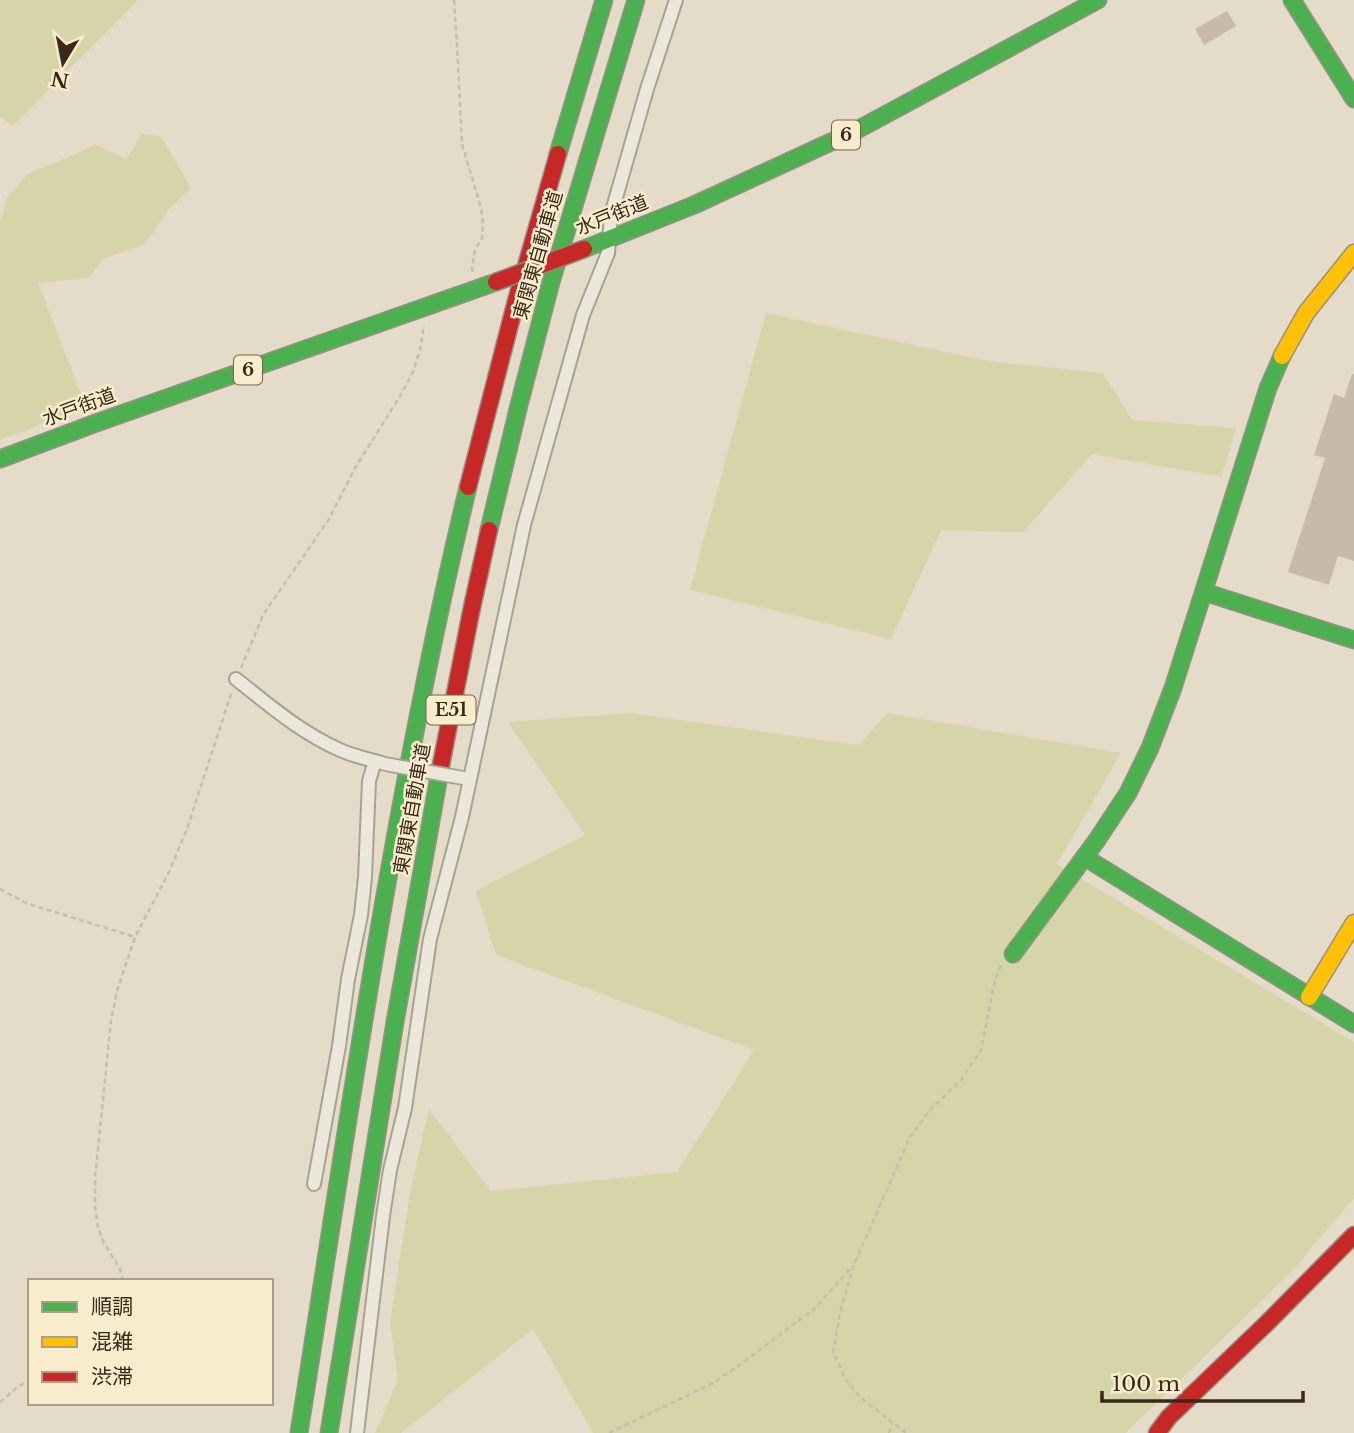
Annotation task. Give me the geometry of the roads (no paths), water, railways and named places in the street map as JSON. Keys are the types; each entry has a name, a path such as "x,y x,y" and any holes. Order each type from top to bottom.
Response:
{"main road":[{"name":"東関東自動車道","path":"299,1433 388,878 442,602 516,300 604,0"},
{"name":"東関東自動車道","path":"329,1433 419,884 472,610 505,461 551,282 636,0"},
{"name":"水戸街道","path":"0,459 475,290 584,250 694,205 857,130 1098,0"},
{"path":"1292,0 1354,99"},
{"path":"1013,954 1086,858 1146,759 1166,708 1276,368 1306,313 1354,253"},
{"path":"1204,593 1354,640"},
{"path":"1086,858 1354,1024"},
{"path":"1309,997 1354,923"},
{"path":"1157,1433 1169,1417 1354,1235"}],"street":[{"path":"356,1433 383,1216 390,1170 405,1108 430,939 524,525 583,314 608,253 611,215 676,0"},
{"path":"236,679 291,722 350,754 380,763 467,778"},
{"path":"314,1184 361,915 369,781 380,763"}]}
